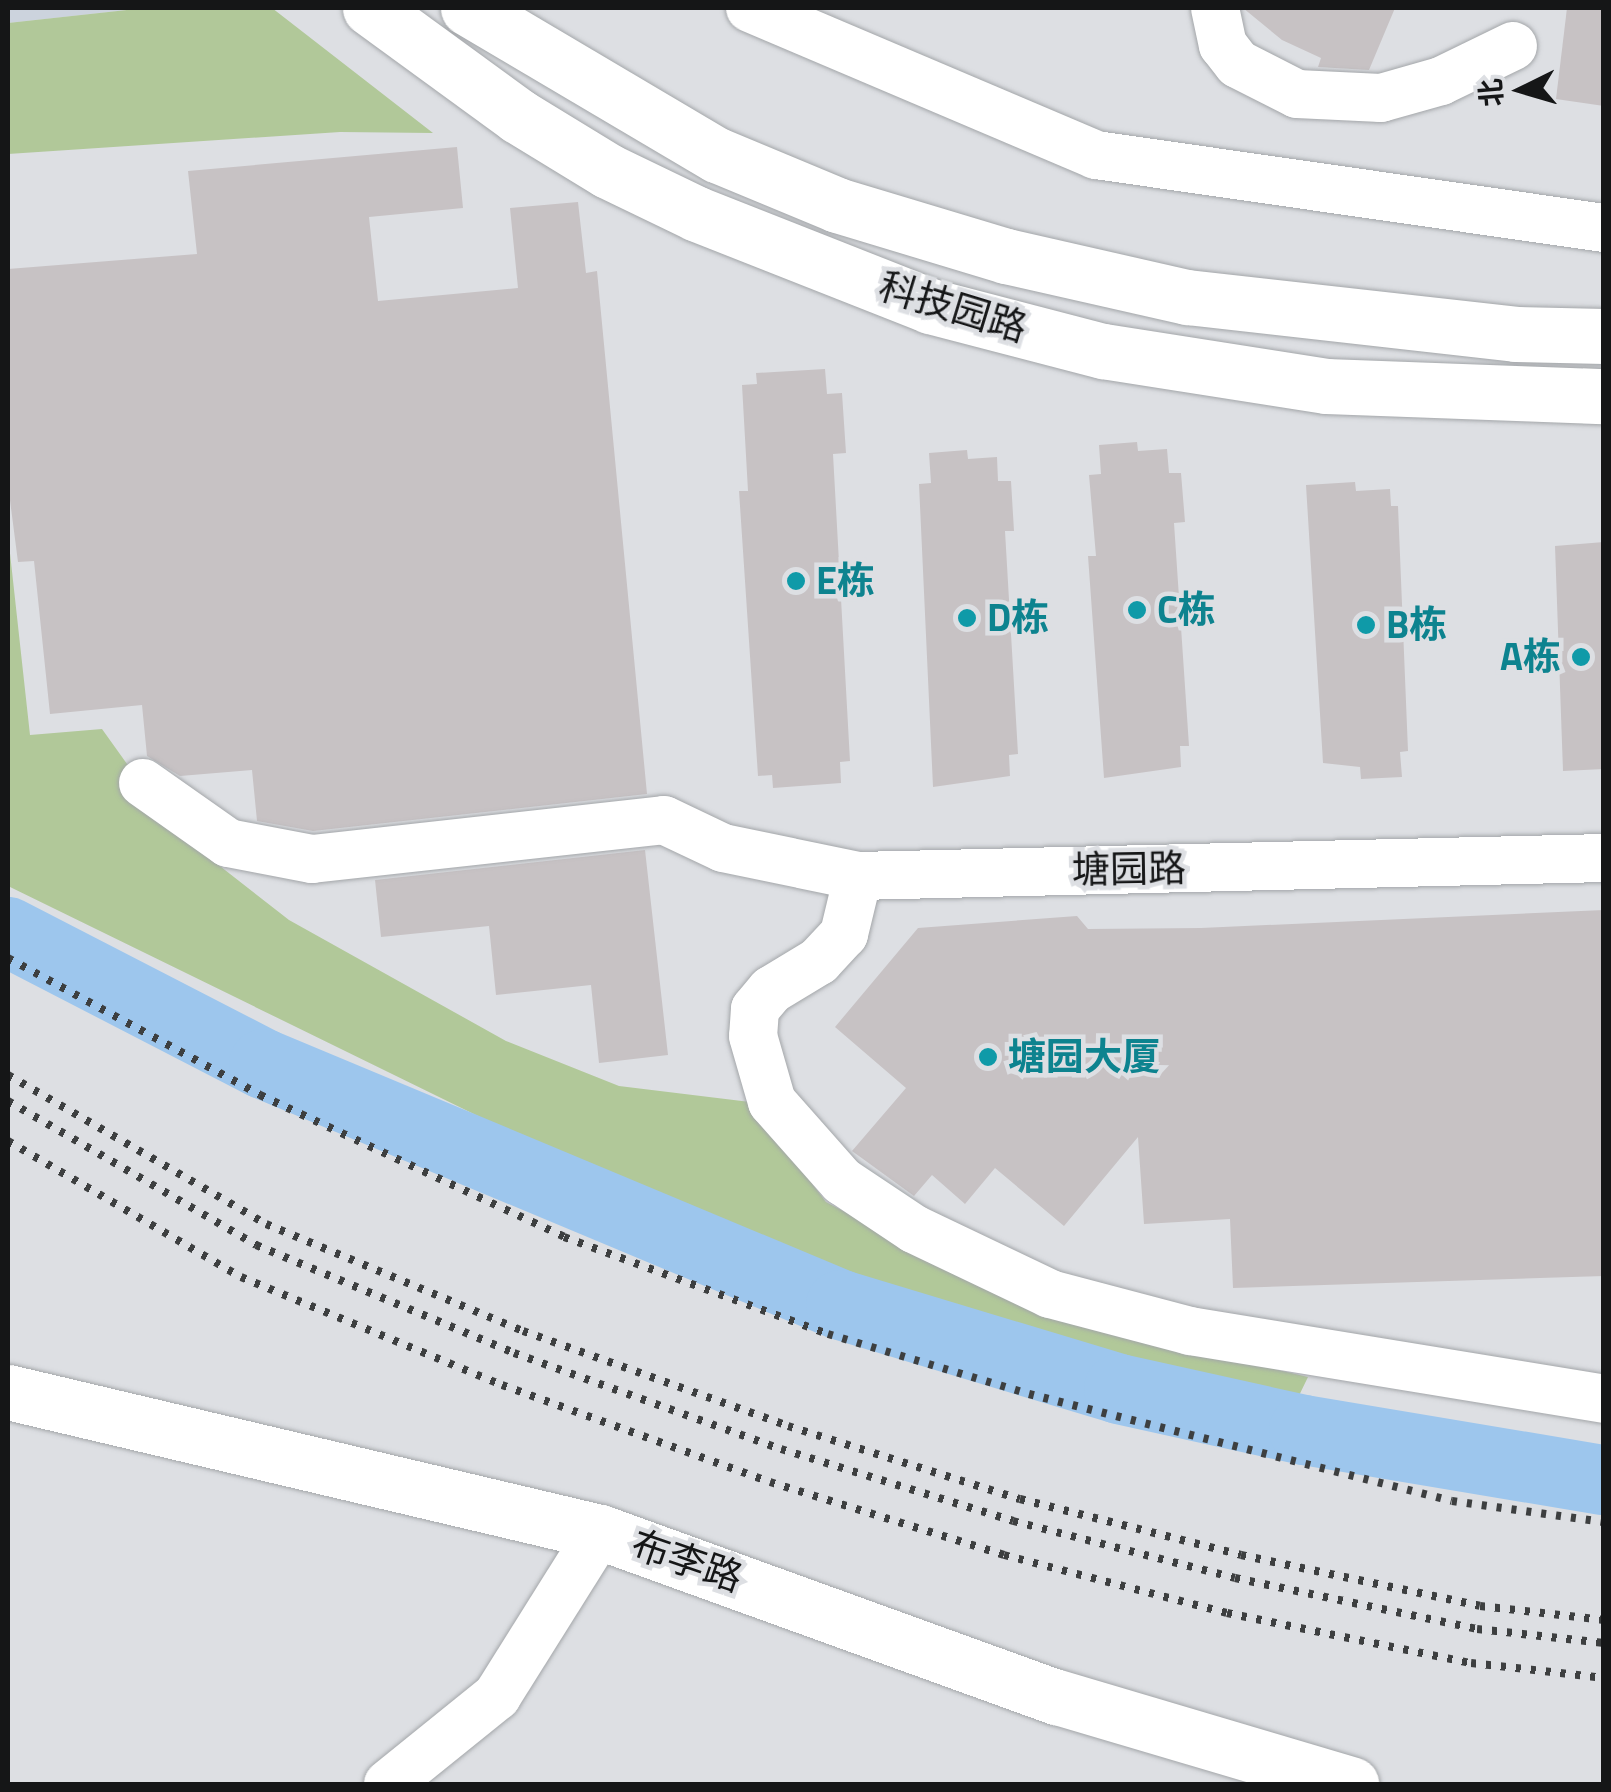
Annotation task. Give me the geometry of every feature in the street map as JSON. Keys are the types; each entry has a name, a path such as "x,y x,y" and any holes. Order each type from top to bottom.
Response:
{"main road":[{"name":"科技园路","path":"370,8 518,116 608,172 930,306 1103,351 1326,386 1604,396"},
{"name":"科技园路","path":"468,8 717,155 837,204 989,251 1187,297 1480,330 1604,336"},
{"name":"布李路","path":"8,1392 600,1532 1057,1698 1318,1781"}],"street":[{"path":"750,8 1096,155 1604,228"},
{"path":"1215,8 1223,45 1238,64 1297,94 1381,98 1440,80 1513,46"},
{"name":"塘园路","path":"143,783 228,843 312,859 664,820 723,848 858,876 1604,858"},
{"path":"858,876 844,934 819,961 771,990 754,1009 753,1036 772,1102 842,1182 914,1229 1050,1294 1190,1332 1604,1399"},
{"path":"388,1784 497,1696 600,1532"}],"shaded area":[{"path":"8,8 145,8 8,23"}],"green space":[{"path":"145,8 272,8 433,133 340,132 8,154 8,23"},
{"path":"8,535 30,735 102,729 175,831 289,920 506,1041 619,1086 750,1102 826,1202 970,1278 1132,1335 1308,1377 1292,1410 899,1292 572,1162 8,886"}],"building":[{"path":"1243,8 1395,8 1369,70 1318,67 1321,58 1282,40"},
{"path":"1567,8 1604,8 1604,106 1556,99"},
{"path":"457,147 463,208 369,217 378,301 518,288 510,208 578,202 586,273 597,271 647,794 313,831 257,821 252,770 180,776 147,756 142,705 50,714 34,561 18,562 8,485 8,269 197,254 188,171"},
{"name":"E栋","path":"825,369 827,394 842,393 846,453 833,454 850,761 840,762 841,783 773,788 772,775 758,776 739,491 748,491 742,385 757,384 756,373"},
{"name":"C栋","path":"1137,442 1138,451 1167,449 1169,473 1181,473 1185,522 1174,523 1189,746 1180,746 1181,767 1104,778 1088,556 1096,556 1089,475 1101,474 1099,445"},
{"name":"D栋","path":"967,450 968,459 997,457 998,481 1011,481 1014,531 1005,531 1018,754 1009,755 1010,776 933,787 919,484 931,483 929,453"},
{"name":"B栋","path":"1355,482 1356,491 1390,489 1391,506 1398,506 1408,751 1400,752 1402,777 1361,779 1360,767 1323,763 1306,485"},
{"name":"A栋","path":"1604,542 1604,769 1563,771 1555,546"},
{"path":"645,850 668,1055 599,1063 591,985 496,995 489,926 381,937 375,880"},
{"path":"1604,910 1604,1276 1233,1288 1230,1219 1144,1224 1138,1137 1064,1226 995,1168 965,1204 932,1175 914,1196 852,1151 906,1088 835,1027 918,928 1077,916 1088,929 1201,928"}],"waterway":[{"path":"8,932 264,1064 841,1305 1119,1389 1304,1430 1604,1480"}],"railway":[{"path":"8,958 260,1095 564,1237 828,1334 1029,1394 1452,1501 1604,1522"},
{"path":"8,1075 266,1224 523,1331 788,1426 1020,1499 1241,1555 1480,1606 1604,1620"},
{"path":"8,1101 256,1245 514,1353 781,1449 1013,1521 1235,1578 1477,1629 1604,1643"},
{"path":"8,1141 241,1277 502,1385 770,1482 1004,1555 1227,1613 1471,1663 1604,1678"}],"place":[{"name":"E栋","path":"796,581"},
{"name":"C栋","path":"1137,610"},
{"name":"D栋","path":"967,618"},
{"name":"B栋","path":"1366,625"},
{"name":"A栋","path":"1581,657"},
{"name":"塘园大厦","path":"988,1057"}]}
